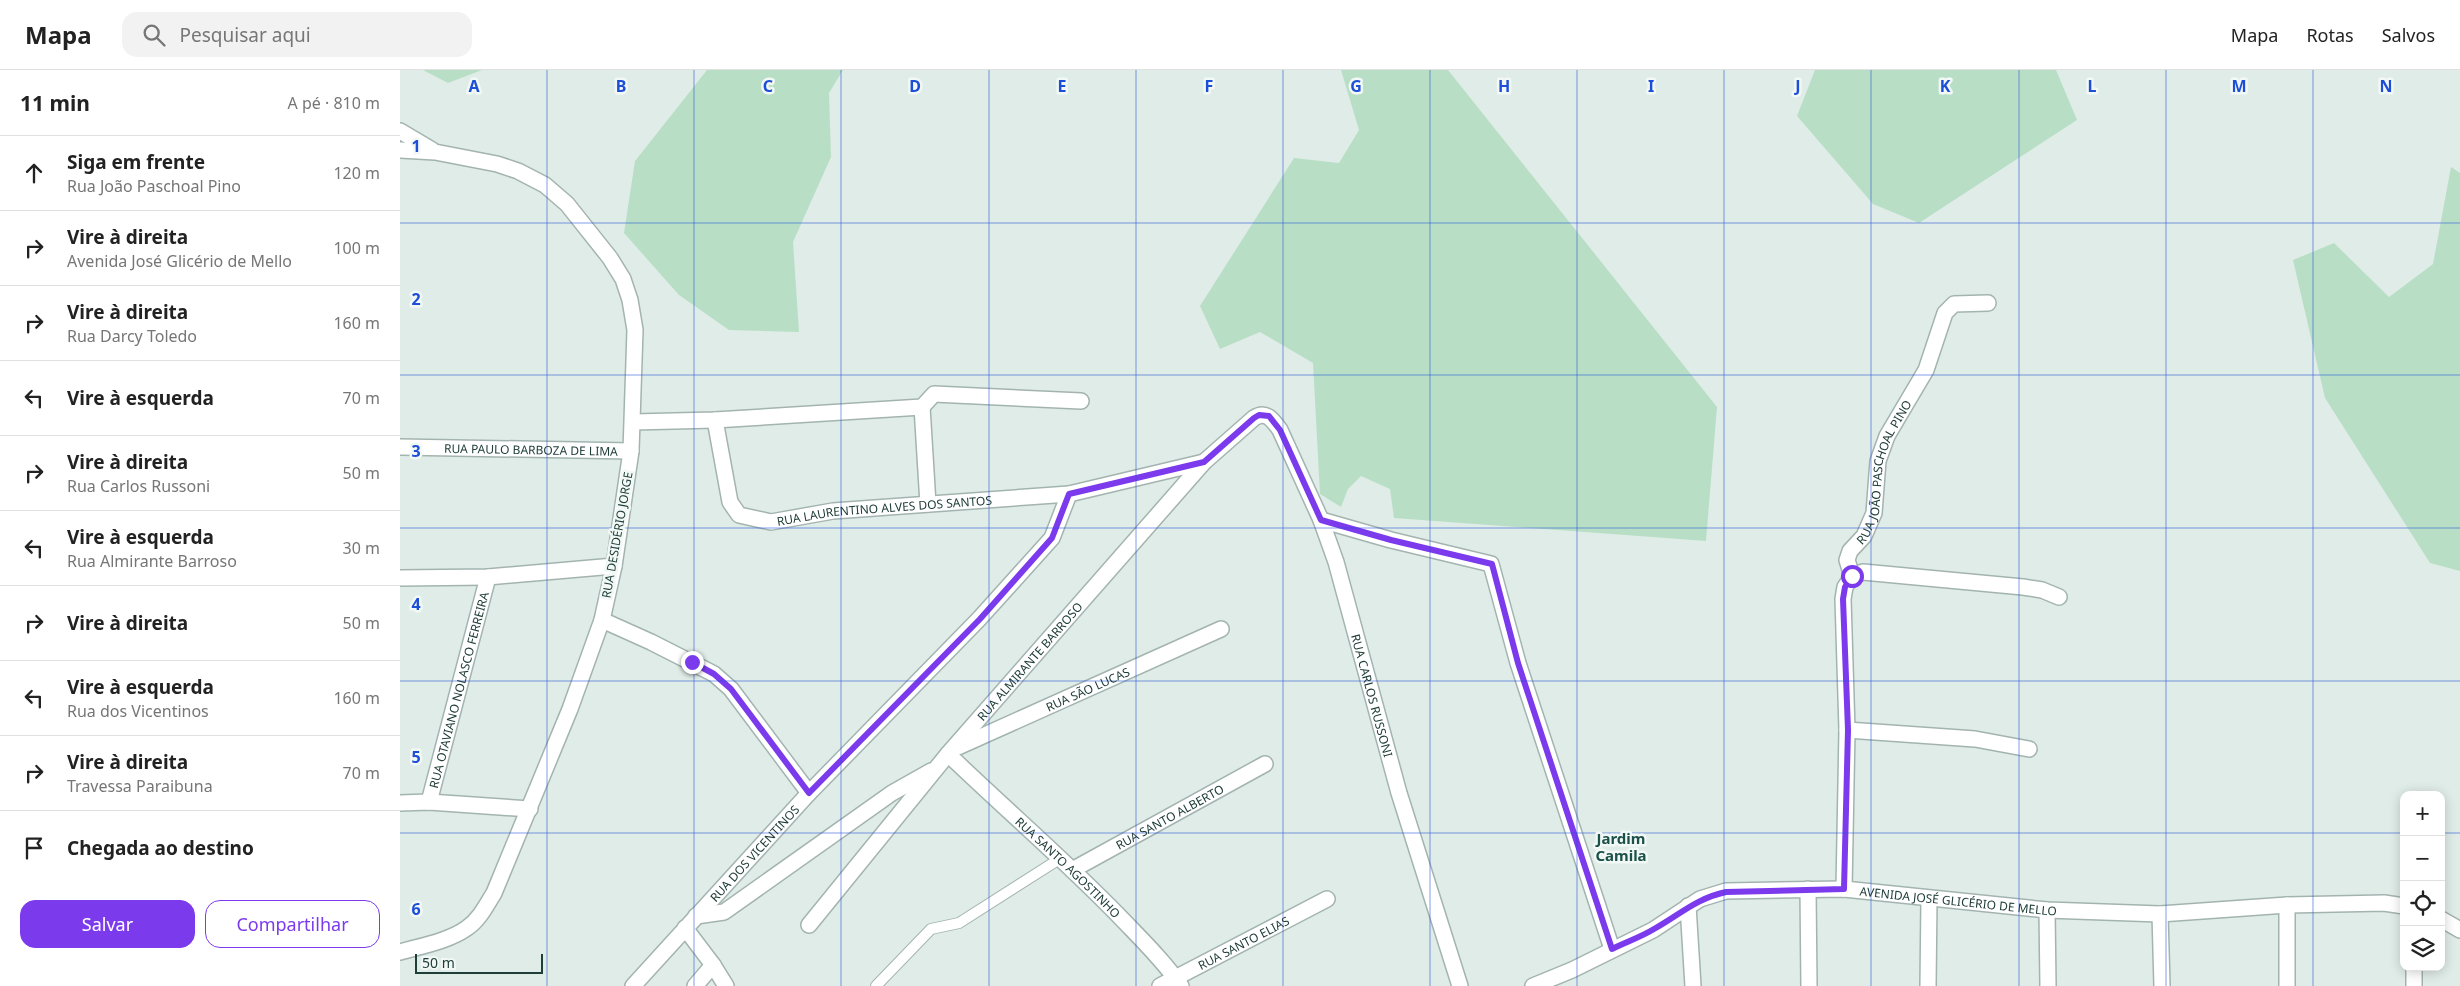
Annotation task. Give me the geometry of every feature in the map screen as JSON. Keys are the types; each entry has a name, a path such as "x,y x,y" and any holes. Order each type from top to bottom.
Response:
{"street":[{"name":"RUA DESIDÉRIO JORGE","path":"400,131 435,152"},
{"name":"RUA DESIDÉRIO JORGE","path":"400,150 435,152 497,164 546,186 567,204 610,258 623,280 630,300 635,330 631,451 614,566 602,620 530,809 494,893 482,914 468,928 400,952"},
{"name":"RUA JOÃO PASCHOAL PINO","path":"1844,889 1848,730 1843,599 1845,587 1852,576 1847,560 1850,551 1864,536 1874,513 1878,461 1887,436 1926,370 1945,313 1954,304 1988,303"},
{"path":"633,422 715,420 922,407 934,394 1082,401"},
{"path":"922,407 928,504"},
{"name":"RUA ALMIRANTE BARROSO","path":"809,924 948,756 1204,462 1254,418 1264,415"},
{"name":"RUA CARLOS RUSSONI","path":"1264,415 1274,420 1280,430 1321,520 1336,562 1399,793 1460,986"},
{"name":"RUA LAURENTINO ALVES DOS SANTOS","path":"715,420 730,502 739,514 771,522 833,511 1069,494 1204,462"},
{"name":"RUA PAULO BARBOZA DE LIMA","path":"400,447 631,451"},
{"name":"RUA DOS VICENTINOS","path":"633,986 809,793 980,619 1052,538 1069,494"},
{"path":"1321,520 1391,540 1492,564 1521,672 1612,949"},
{"path":"400,578 488,576 614,566"},
{"path":"1852,576 1863,572 2023,587 2042,590 2059,597"},
{"name":"RUA OTAVIANO NOLASCO FERREIRA","path":"429,802 488,576"},
{"path":"602,620 714,674 731,689 809,793"},
{"name":"RUA SÃO LUCAS","path":"948,756 1221,629"},
{"path":"1848,730 1975,739 2029,749"},
{"path":"696,916 724,912 892,793 948,756"},
{"name":"RUA SANTO AGOSTINHO","path":"948,756 1006,811 1074,869 1178,982"},
{"name":"RUA SANTO ALBERTO","path":"1074,869 1265,764"},
{"path":"400,803 429,802 530,809"},
{"name":"AVENIDA JOSÉ GLICÉRIO DE MELLO","path":"1533,986 1572,970 1653,930 1700,899 1726,892 1844,889 2047,910 2160,914 2287,905 2384,903 2400,905"},
{"path":"1808,890 1809,986"},
{"name":"RUA SANTO ELIAS","path":"1160,986 1178,982 1327,899"},
{"path":"1928,986 1929,899"},
{"path":"2287,905 2287,986"},
{"path":"1688,906 1692,986"},
{"path":"2047,910 2048,986"},
{"path":"2160,914 2162,986"},
{"path":"2445,921 2460,930"},
{"path":"685,928 713,965 726,986"},
{"path":"694,986 713,965"},
{"path":"1572,970 1572,986"},
{"path":"2414,971 2414,986"}],"lane":[{"path":"876,986 931,929 959,923 1062,858"}],"green space":[{"path":"423,70 482,70 448,83"},
{"path":"707,70 843,70 829,93 831,157 793,242 799,332 729,330 679,295 624,233 635,161"},
{"path":"1341,70 1448,70 1717,407 1706,541 1394,518 1390,489 1361,476 1348,489 1341,507 1320,494 1313,363 1260,332 1220,349 1200,306 1294,158 1339,163 1359,130"},
{"path":"1815,70 2056,70 2077,120 1919,223 1873,204 1797,116"},
{"path":"2451,167 2460,173 2460,571 2430,563 2325,398 2293,260 2334,243 2389,297 2433,264"}],"district":[{"name":"Jardim Camila","path":"1621,846"}],"route":[{"path":"692,662 714,674 731,689 809,793 980,619 1052,538 1069,494 1204,462 1254,418 1259,415 1269,416 1280,430 1321,520 1391,540 1492,564 1518,663 1612,949 1653,930 1700,899 1715,894 1726,892 1844,889 1848,730 1843,599 1845,587 1852,576"}]}
